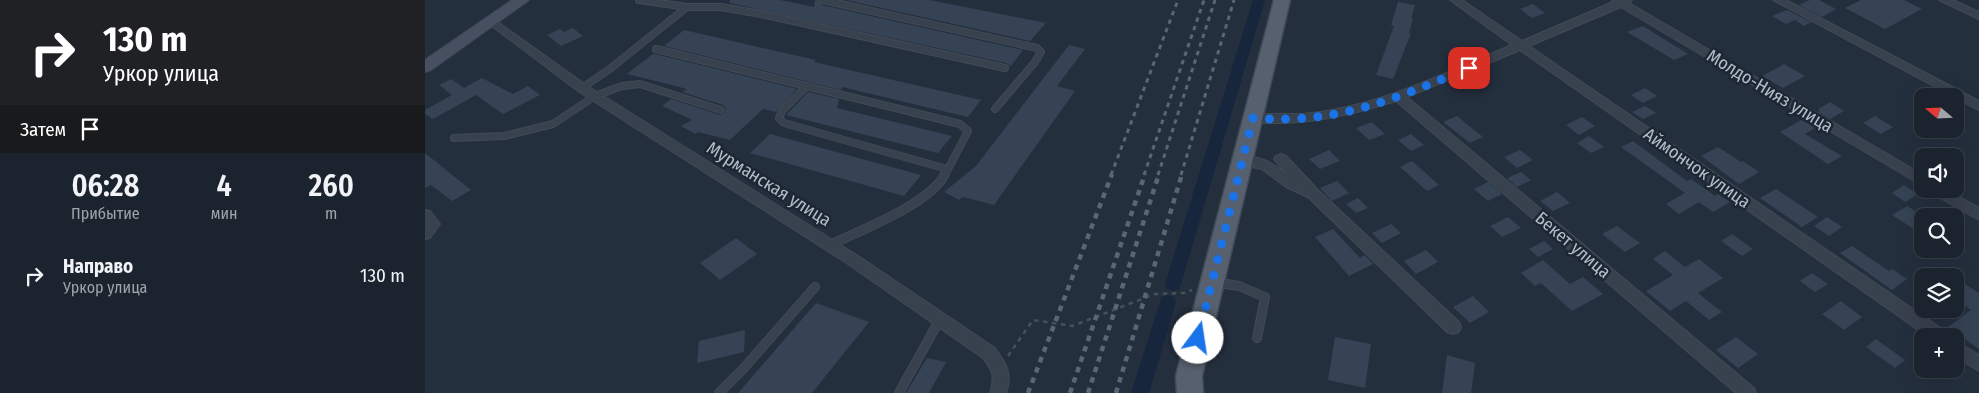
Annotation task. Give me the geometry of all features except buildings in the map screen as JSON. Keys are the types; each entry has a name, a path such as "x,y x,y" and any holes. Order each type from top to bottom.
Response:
{"main road":[{"path":"1188,387 1282,0"}],"street":[{"path":"425,67 522,0"},
{"name":"Аймончок улица","path":"1455,0 1928,328"},
{"path":"1778,0 1979,106"},
{"path":"1944,0 1979,16"},
{"path":"1253,118 1275,120 1339,114 1399,97 1621,1"},
{"name":"Молдо-Нияз улица","path":"1621,1 1914,176"},
{"name":"Мурманская улица","path":"492,21 582,88 830,245 940,319 989,353 1000,367"},
{"name":"Бекет улица","path":"1399,97 1747,393"},
{"path":"1281,159 1314,194 1453,326"},
{"path":"1242,161 1266,165 1291,184 1314,194"},
{"path":"1950,198 1979,215"},
{"path":"425,215 433,224 425,234"},
{"path":"1964,354 1979,364"},
{"path":"998,393 1002,384 1000,367"}],"lane":[{"path":"639,0 687,6 707,6 761,14 1005,68"},
{"path":"707,6 713,0"},
{"path":"823,0 1037,48 1041,52 1035,62 995,109"},
{"path":"582,88 611,68 687,6"},
{"path":"656,49 959,124 968,131 941,182 904,210 830,245"},
{"path":"454,138 504,136 553,124 595,96 622,86 641,84 708,104 721,110"},
{"path":"807,86 782,111 779,118 784,123 947,169"},
{"path":"1212,282 1239,286 1265,297 1257,338"},
{"path":"719,393 744,368 815,287"},
{"path":"899,393 940,319"}],"path":[{"path":"1000,367 1033,320 1071,326 1155,294 1184,293 1212,282"}],"waterway":[{"path":"1173,284 1259,0"},
{"path":"1140,393 1168,302"}],"railway":[{"path":"1111,175 1178,0"},
{"path":"1144,175 1204,0"},
{"path":"1158,175 1215,0"},
{"path":"1181,175 1234,0"},
{"path":"1028,393 1112,174"},
{"path":"1070,393 1145,174"},
{"path":"1088,393 1159,174"},
{"path":"1116,393 1182,174"}],"route":[{"path":"1198,338 1253,118 1275,120 1302,119 1362,109 1399,97 1469,68"}]}
